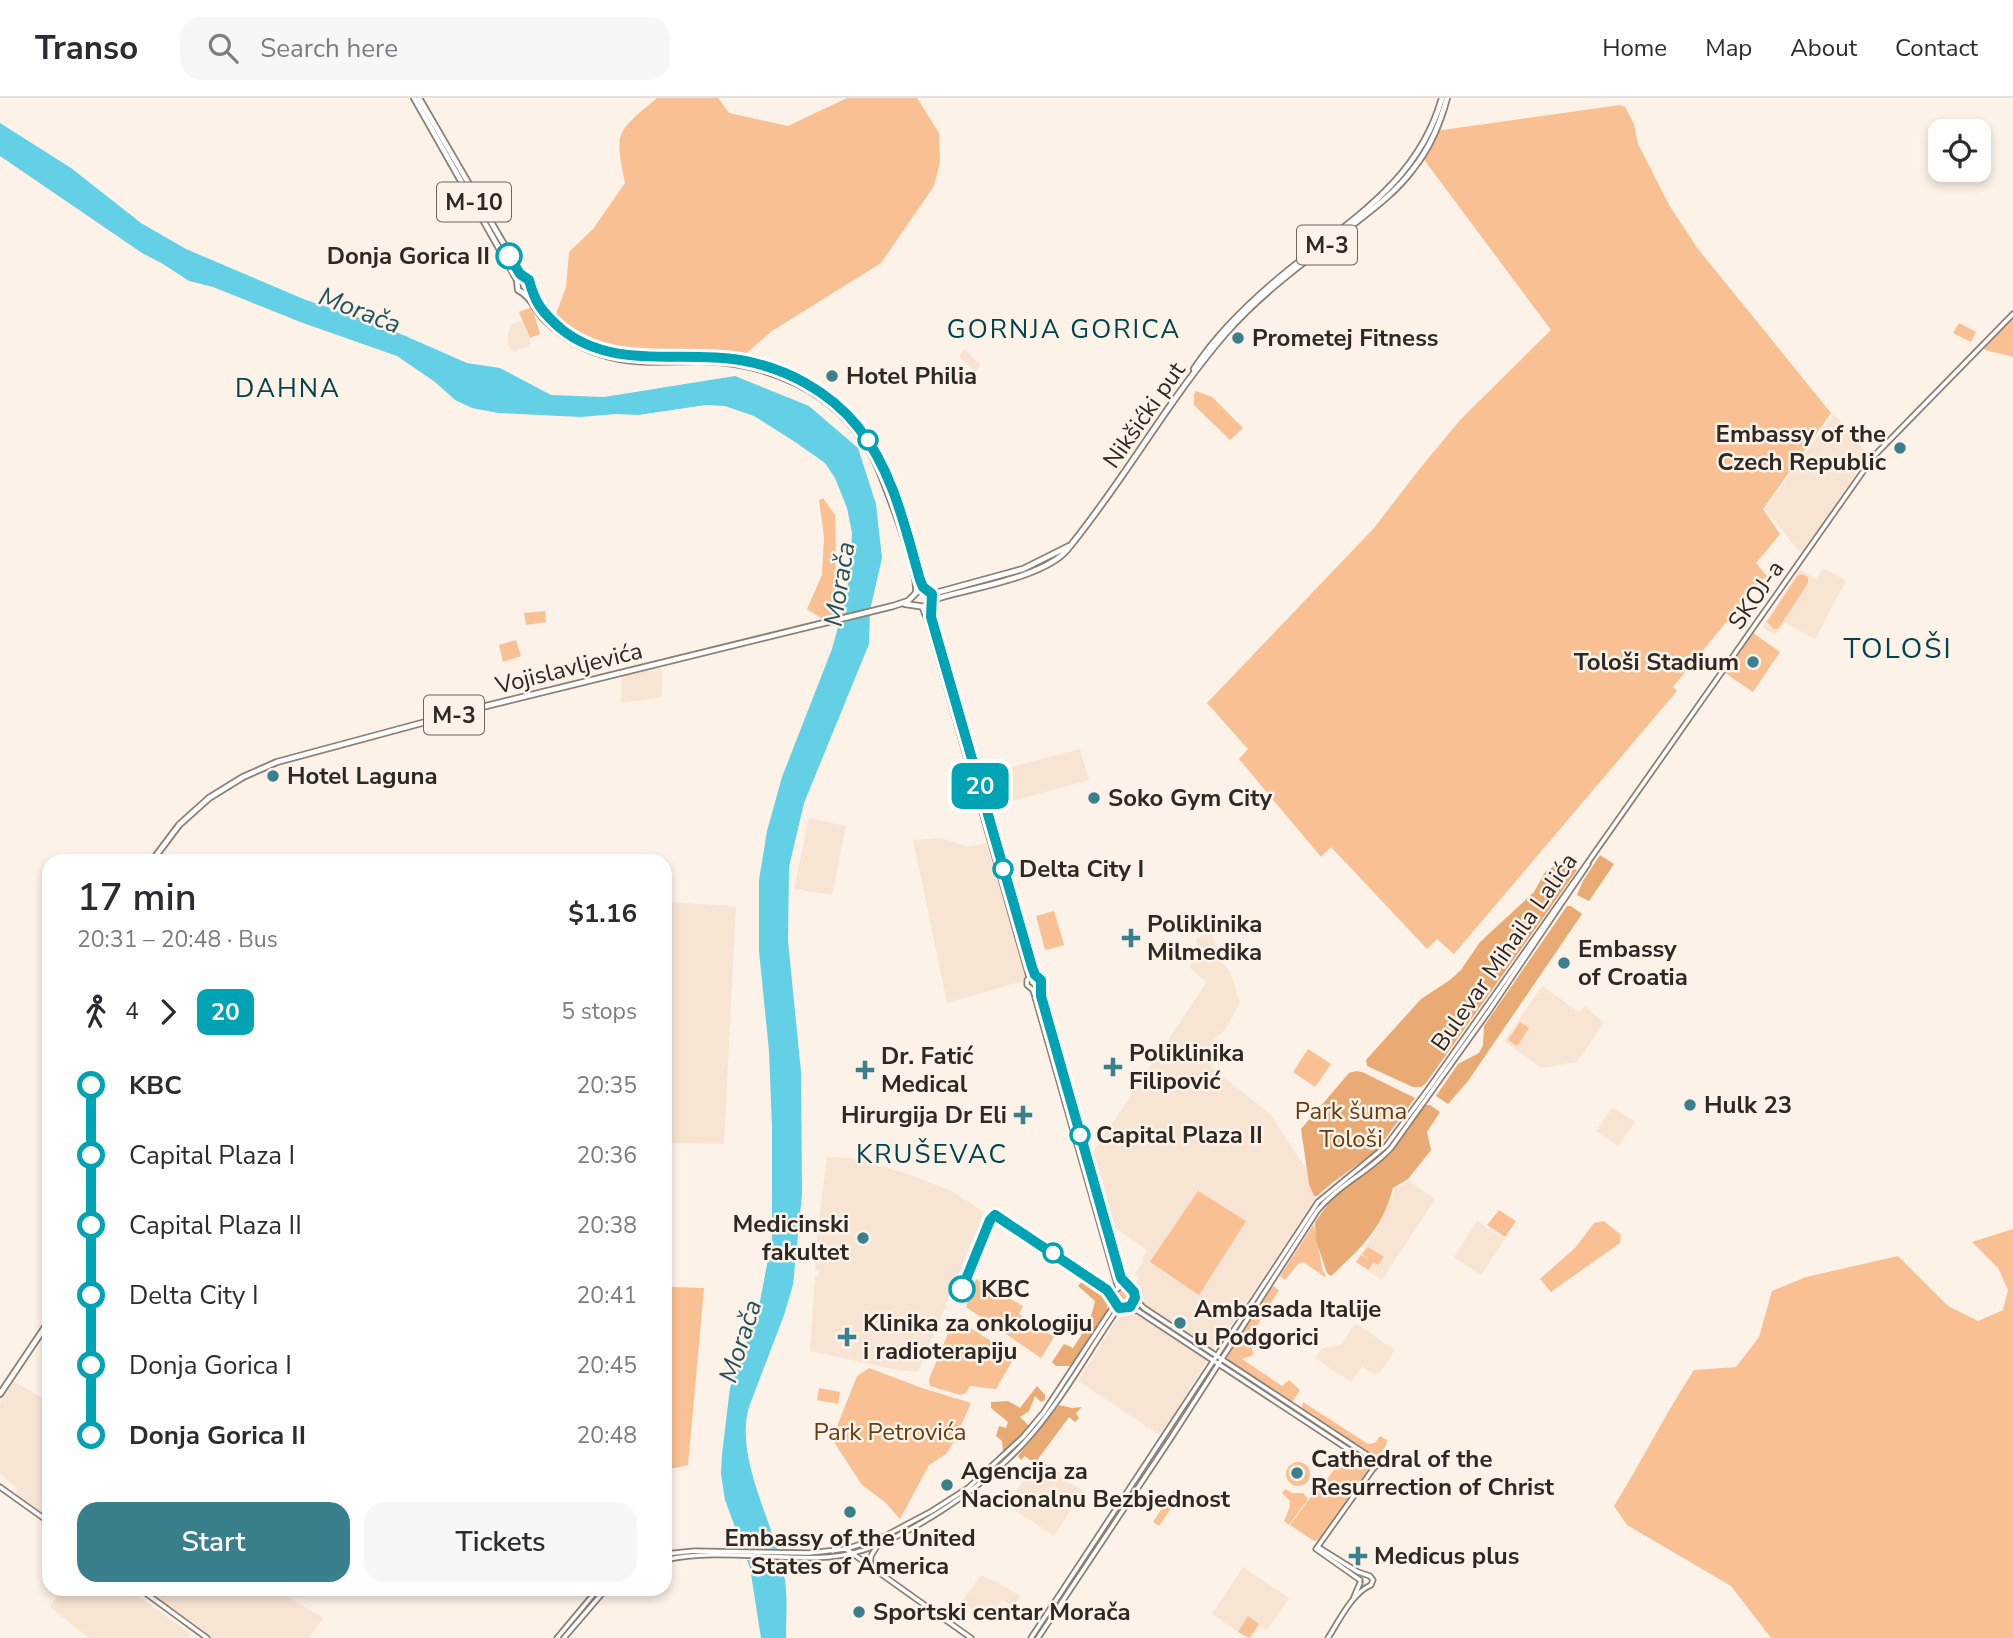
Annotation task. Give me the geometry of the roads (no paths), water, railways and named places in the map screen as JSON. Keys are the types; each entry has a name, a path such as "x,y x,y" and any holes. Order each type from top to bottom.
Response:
{"main road":[{"name":"M-10","path":"416,98 523,277 529,280 536,302 555,323 575,338 603,351 631,356 698,356 741,360 782,372 806,383 838,407 867,439 882,464 920,580 928,591"},
{"name":"M-10","path":"416,98 517,280 516,288 560,333 599,354 630,360 737,364 771,372 805,388 838,412 863,441 898,512 914,574 915,594"},
{"path":"1189,380 1211,347 1249,304 1379,199 1401,177 1427,138 1442,98"},
{"name":"Nikšićki put","path":"931,603 944,596 1027,573 1066,551 1091,520 1189,380 1226,334 1250,308 1402,183 1429,145 1447,98"},
{"path":"517,280 523,277"},
{"path":"522,292 530,287"},
{"name":"SKOJ-a","path":"1593,856 1874,456 2013,314"},
{"name":"Nikšićki put","path":"928,591 939,592 1023,569 1069,546"},
{"path":"928,591 931,617 1035,975 1041,980 1040,988 1121,1278 1144,1308 1215,1358"},
{"name":"M-3","path":"901,604 915,594 928,591"},
{"path":"789,1556 846,1549 885,1536 950,1500 1001,1460 1044,1412 1115,1304 1113,1296 1118,1288 1033,990 1027,985 1030,977 929,622 915,594"},
{"name":"M-3","path":"901,604 920,606 931,603"},
{"name":"Vojislavljevića","path":"157,854 179,825 204,802 243,777 277,762 470,710 901,604"},
{"name":"Bulevar Mihaila Lalića","path":"1031,1638 1318,1202 1386,1146 1593,856"},
{"name":"Bulevar Mihaila Lalića","path":"1038,1638 1317,1211 1336,1191 1378,1162 1391,1148 1561,908 1593,856"},
{"path":"1030,977 1035,975"},
{"path":"1033,990 1040,988"},
{"path":"1118,1288 1127,1287"},
{"path":"672,1554 852,1554 877,1546 956,1502 1022,1446 1046,1417 1115,1313 1132,1305 1135,1298"},
{"path":"1115,1304 1138,1311 1221,1361 1376,1464 1317,1548"},
{"path":"0,1394 42,1331"},
{"path":"0,1487 42,1517"},
{"path":"1326,1535 1325,1545 1329,1553"},
{"path":"833,1551 837,1541"},
{"path":"870,1567 877,1546"},
{"path":"1317,1548 1373,1580 1371,1585 1353,1600 1328,1638"},
{"path":"1317,1548 1366,1587"},
{"path":"846,1549 971,1638"},
{"path":"672,1557 685,1554"},
{"path":"1353,1600 1364,1575"},
{"path":"149,1596 207,1638"},
{"path":"558,1638 592,1596"},
{"path":"564,1638 599,1596"}],"water":[{"path":"0,123 71,168 141,223 186,249 306,300 378,324 467,363 500,368 551,395 604,397 735,376 809,406 858,448 876,504 882,558 870,610 869,644 804,803 789,867 788,941 801,1072 802,1194 793,1285 749,1407 746,1427 751,1469 784,1574 786,1638 761,1638 750,1568 725,1500 721,1474 730,1388 758,1312 772,1238 772,1128 769,1051 759,951 759,880 767,831 782,777 832,649 845,602 852,533 847,508 835,478 825,463 795,442 754,416 725,406 706,405 638,415 581,417 498,413 472,408 455,400 435,382 397,356 303,323 213,287 189,281 142,253 0,156"}],"place":[{"name":"Donja Gorica II","path":"509,256"},
{"name":"Prometej Fitness","path":"1238,338"},
{"name":"Hotel Philia","path":"832,376"},
{"name":"Embassy of the Czech Republic","path":"1900,448"},
{"name":"Tološi Stadium","path":"1753,662"},
{"name":"Hotel Laguna","path":"273,776"},
{"name":"Soko Gym City","path":"1094,798"},
{"name":"Delta City I","path":"1003,869"},
{"name":"Poliklinika Milmedika","path":"1131,938"},
{"name":"Embassy of Croatia","path":"1564,963"},
{"name":"Poliklinika Filipović","path":"1113,1067"},
{"name":"Dr. Fatić Medical","path":"865,1070"},
{"name":"Hulk 23","path":"1690,1105"},
{"name":"Hirurgija Dr Eli","path":"1023,1115"},
{"name":"Capital Plaza II","path":"1080,1135"},
{"name":"Medicinski fakultet","path":"863,1238"},
{"name":"KBC","path":"962,1289"},
{"name":"Ambasada Italije u Podgorici","path":"1180,1323"},
{"name":"Klinika za onkologiju i radioterapiju","path":"847,1337"},
{"name":"Cathedral of the Resurrection of Christ","path":"1297,1473"},
{"name":"Agencija za Nacionalnu Bezbjednost","path":"947,1485"},
{"name":"Embassy of the United States of America","path":"850,1512"},
{"name":"Medicus plus","path":"1358,1556"},
{"name":"Sportski centar Morača","path":"859,1612"}],"district":[{"name":"GORNJA GORICA","path":"1064,329"},
{"name":"DAHNA","path":"288,388"},
{"name":"TOLOŠI","path":"1898,648"},
{"name":"KRUŠEVAC","path":"932,1154"}],"water label":[{"name":"Morača","path":"360,310"},
{"name":"Morača","path":"839,584"},
{"name":"Morača","path":"740,1341"}],"park label":[{"name":"Park šuma Tološi","path":"1351,1125"},
{"name":"Park Petrovića","path":"890,1432"}]}
